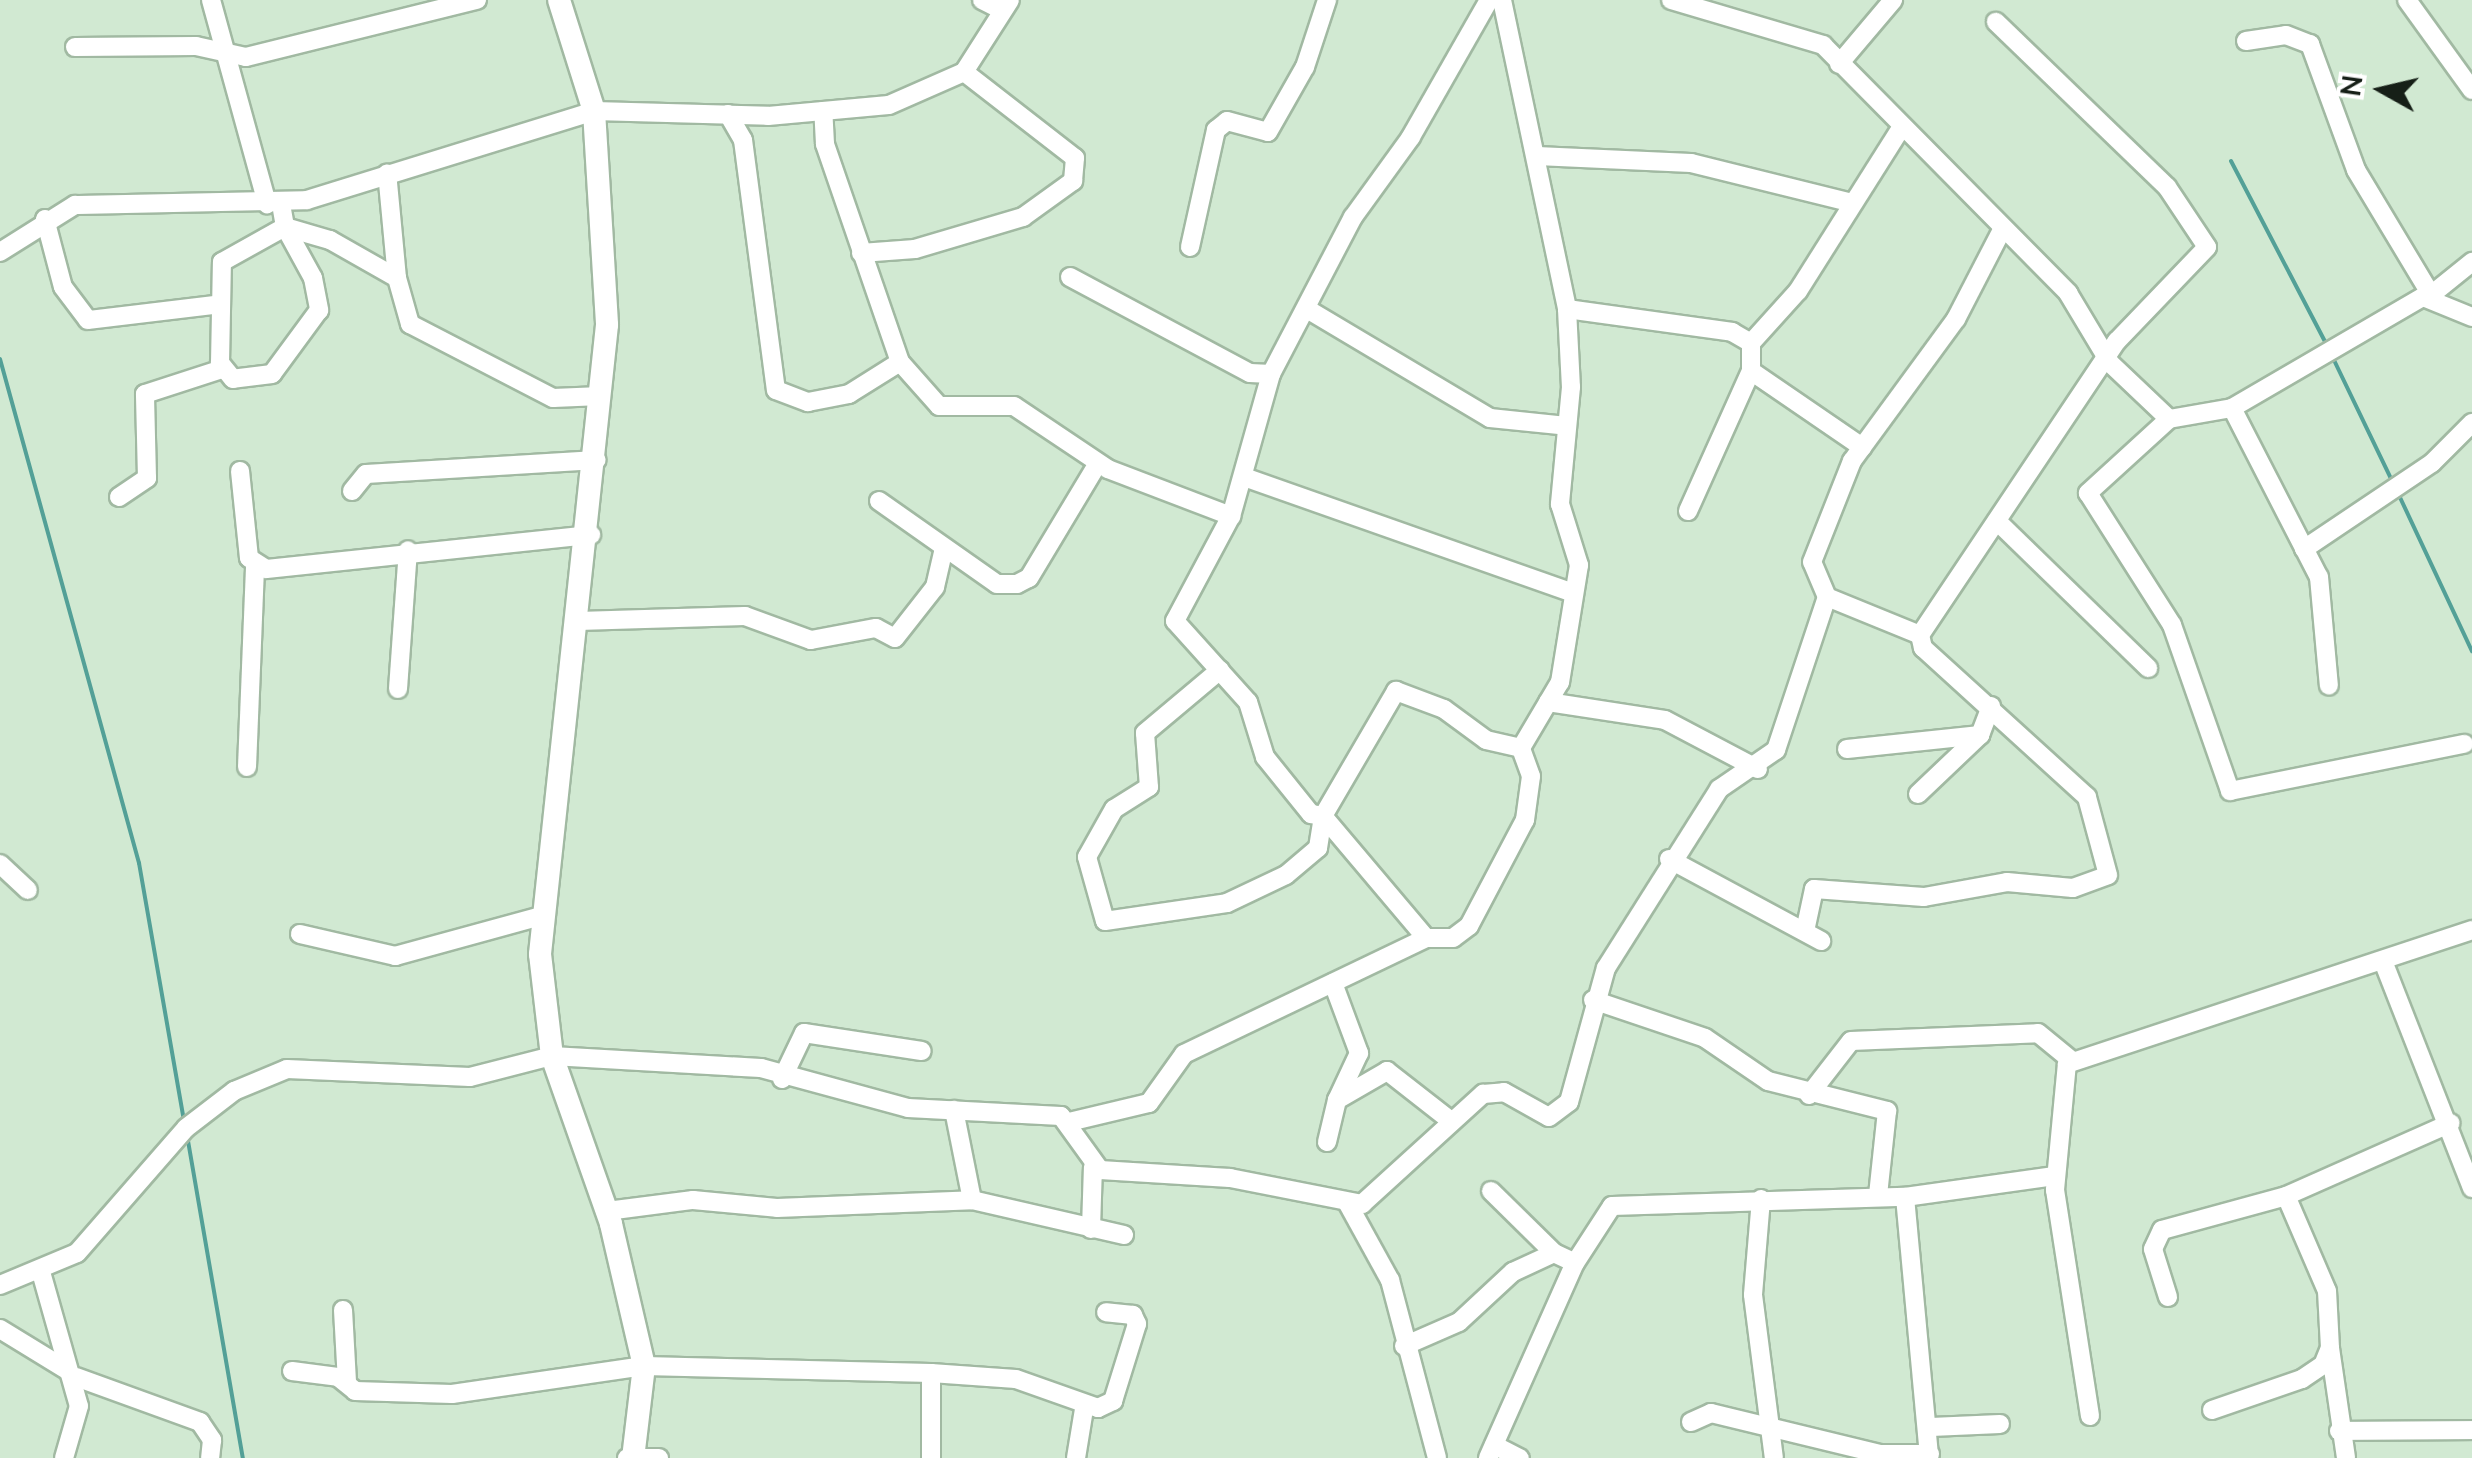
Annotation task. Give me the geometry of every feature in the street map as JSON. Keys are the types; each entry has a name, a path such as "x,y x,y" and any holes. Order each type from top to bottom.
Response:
{"street":[{"path":"211,0 274,204 284,227 318,310 272,374 233,380 222,369 214,306 229,254 284,227 330,240 396,278"},
{"path":"75,47 229,50 246,57 314,47 477,0"},
{"path":"559,0 594,111 607,324 591,534 541,916 552,1056 607,1211 644,1366 631,1456 660,1458"},
{"path":"0,252 45,220 98,202 274,204 594,111 728,114 889,105 964,72 1006,5 982,0"},
{"path":"1190,247 1216,130 1227,122 1268,132 1306,67 1326,0"},
{"path":"1489,0 1411,137 1353,217 1271,374 1231,516 1175,621 1248,702 1265,757 1303,811 1322,816 1426,938 1442,942 1469,926 1500,872 1530,794 1520,748 1560,682 1571,592 1579,565 1560,504 1567,426 1567,309 1502,0"},
{"path":"1839,64 1893,0"},
{"path":"2407,0 2472,90"},
{"path":"1681,1 1805,34 2068,293 2110,363 2170,419"},
{"path":"1669,858 1813,936 1814,889 1924,898 1969,886 2044,891 2106,878 2087,797 1992,706 1923,648 1920,635 2110,363 2152,296 2207,247 2167,187 1996,22"},
{"path":"2246,41 2286,34 2310,44 2356,170 2431,296 2472,317"},
{"path":"860,253 915,249 1022,216 1074,181 1076,158 964,72"},
{"path":"823,111 860,253 900,362 939,406 1014,406 1098,464 1231,516"},
{"path":"728,114 743,140 776,390 808,402 848,394 900,362"},
{"path":"1688,511 1751,370 1751,343 1798,291 1900,131"},
{"path":"1537,156 1691,163 1853,203"},
{"path":"387,174 396,278 410,324 553,398 601,396"},
{"path":"45,220 63,287 88,320 214,306"},
{"path":"1093,1167 1230,1178 1348,1204 1372,1200 1450,1121 1496,1090 1540,1115 1560,1114 1592,1000 1669,858 1731,776 1758,770 1776,750 1827,598 1812,562 1816,538 1862,447 1956,319 2003,228"},
{"path":"2469,742 2230,791 2172,625 2088,493 2170,419 2232,408 2431,296 2472,262"},
{"path":"1070,277 1250,373 1271,374"},
{"path":"1307,309 1490,418 1567,426"},
{"path":"1567,309 1732,332 1751,343"},
{"path":"118,497 147,478 145,394 222,369"},
{"path":"1751,370 1862,447"},
{"path":"2232,408 2319,577 2330,686"},
{"path":"2304,549 2432,463 2472,423"},
{"path":"352,491 366,474 596,460"},
{"path":"879,501 942,551 996,584 1029,578 1098,464"},
{"path":"240,471 256,565 247,767"},
{"path":"1244,477 1571,592"},
{"path":"1997,521 2148,668"},
{"path":"256,565 298,568 408,550 591,534"},
{"path":"398,690 408,550"},
{"path":"578,620 746,616 811,640 876,628 895,638 935,587 942,551"},
{"path":"1827,598 1920,635"},
{"path":"1220,670 1142,737 1149,786 1114,809 1086,857 1100,914 1116,921 1227,903 1318,848 1322,816 1396,691 1444,709 1486,740 1520,748"},
{"path":"1548,702 1665,720 1758,770"},
{"path":"1918,794 1980,735 1992,706"},
{"path":"1847,749 1980,735"},
{"path":"0,864 28,890"},
{"path":"300,934 395,956 541,916"},
{"path":"2090,1416 2055,1176 2060,1085 2071,1060 2472,930"},
{"path":"0,1285 41,1272 77,1252 153,1157 258,1077 322,1068 470,1077 552,1056 762,1068 782,1078 954,1110 1070,1122 1149,1104 1184,1054 1426,938"},
{"path":"2383,961 2451,1122 2472,1188"},
{"path":"1327,1142 1337,1100 1359,1053 1333,984"},
{"path":"1592,1000 1705,1038 1768,1081 1887,1111 1878,1195"},
{"path":"1809,1094 1851,1041 2038,1032 2071,1060"},
{"path":"782,1078 804,1033 922,1051"},
{"path":"1337,1100 1387,1070 1450,1121"},
{"path":"954,1110 972,1200"},
{"path":"1070,1122 1093,1167 1091,1229"},
{"path":"2168,1296 2156,1235 2286,1196 2451,1122"},
{"path":"1520,1458 1491,1452 1575,1264 1612,1206 1905,1197 2055,1176"},
{"path":"1491,1191 1554,1253 1575,1264"},
{"path":"2286,1196 2327,1291 2339,1431 2346,1458"},
{"path":"1691,1422 1711,1413 1770,1424 1881,1454 1929,1456 1931,1427 1905,1197"},
{"path":"1762,1199 1754,1294 1774,1458"},
{"path":"607,1211 693,1200 777,1208 972,1200 1124,1235"},
{"path":"1348,1204 1390,1280 1436,1458"},
{"path":"1404,1346 1429,1342 1513,1272 1554,1253"},
{"path":"41,1272 80,1406 64,1458"},
{"path":"343,1310 347,1382"},
{"path":"292,1372 347,1382 355,1391 452,1394 644,1366 932,1374 1016,1378 1084,1409 1113,1400 1137,1324 1134,1314 1106,1312"},
{"path":"0,1328 74,1375 200,1422 212,1440 210,1458"},
{"path":"2212,1410 2302,1378 2323,1365 2330,1348"},
{"path":"932,1374 932,1458"},
{"path":"1076,1458 1084,1409"},
{"path":"1931,1427 2000,1424"},
{"path":"2339,1431 2472,1430"}],"waterway":[{"path":"2231,161 2328,347"},
{"path":"2332,356 2393,483"},
{"path":"0,359 139,863 184,1121"},
{"path":"2397,491 2472,651"},
{"path":"187,1135 243,1458"}]}
